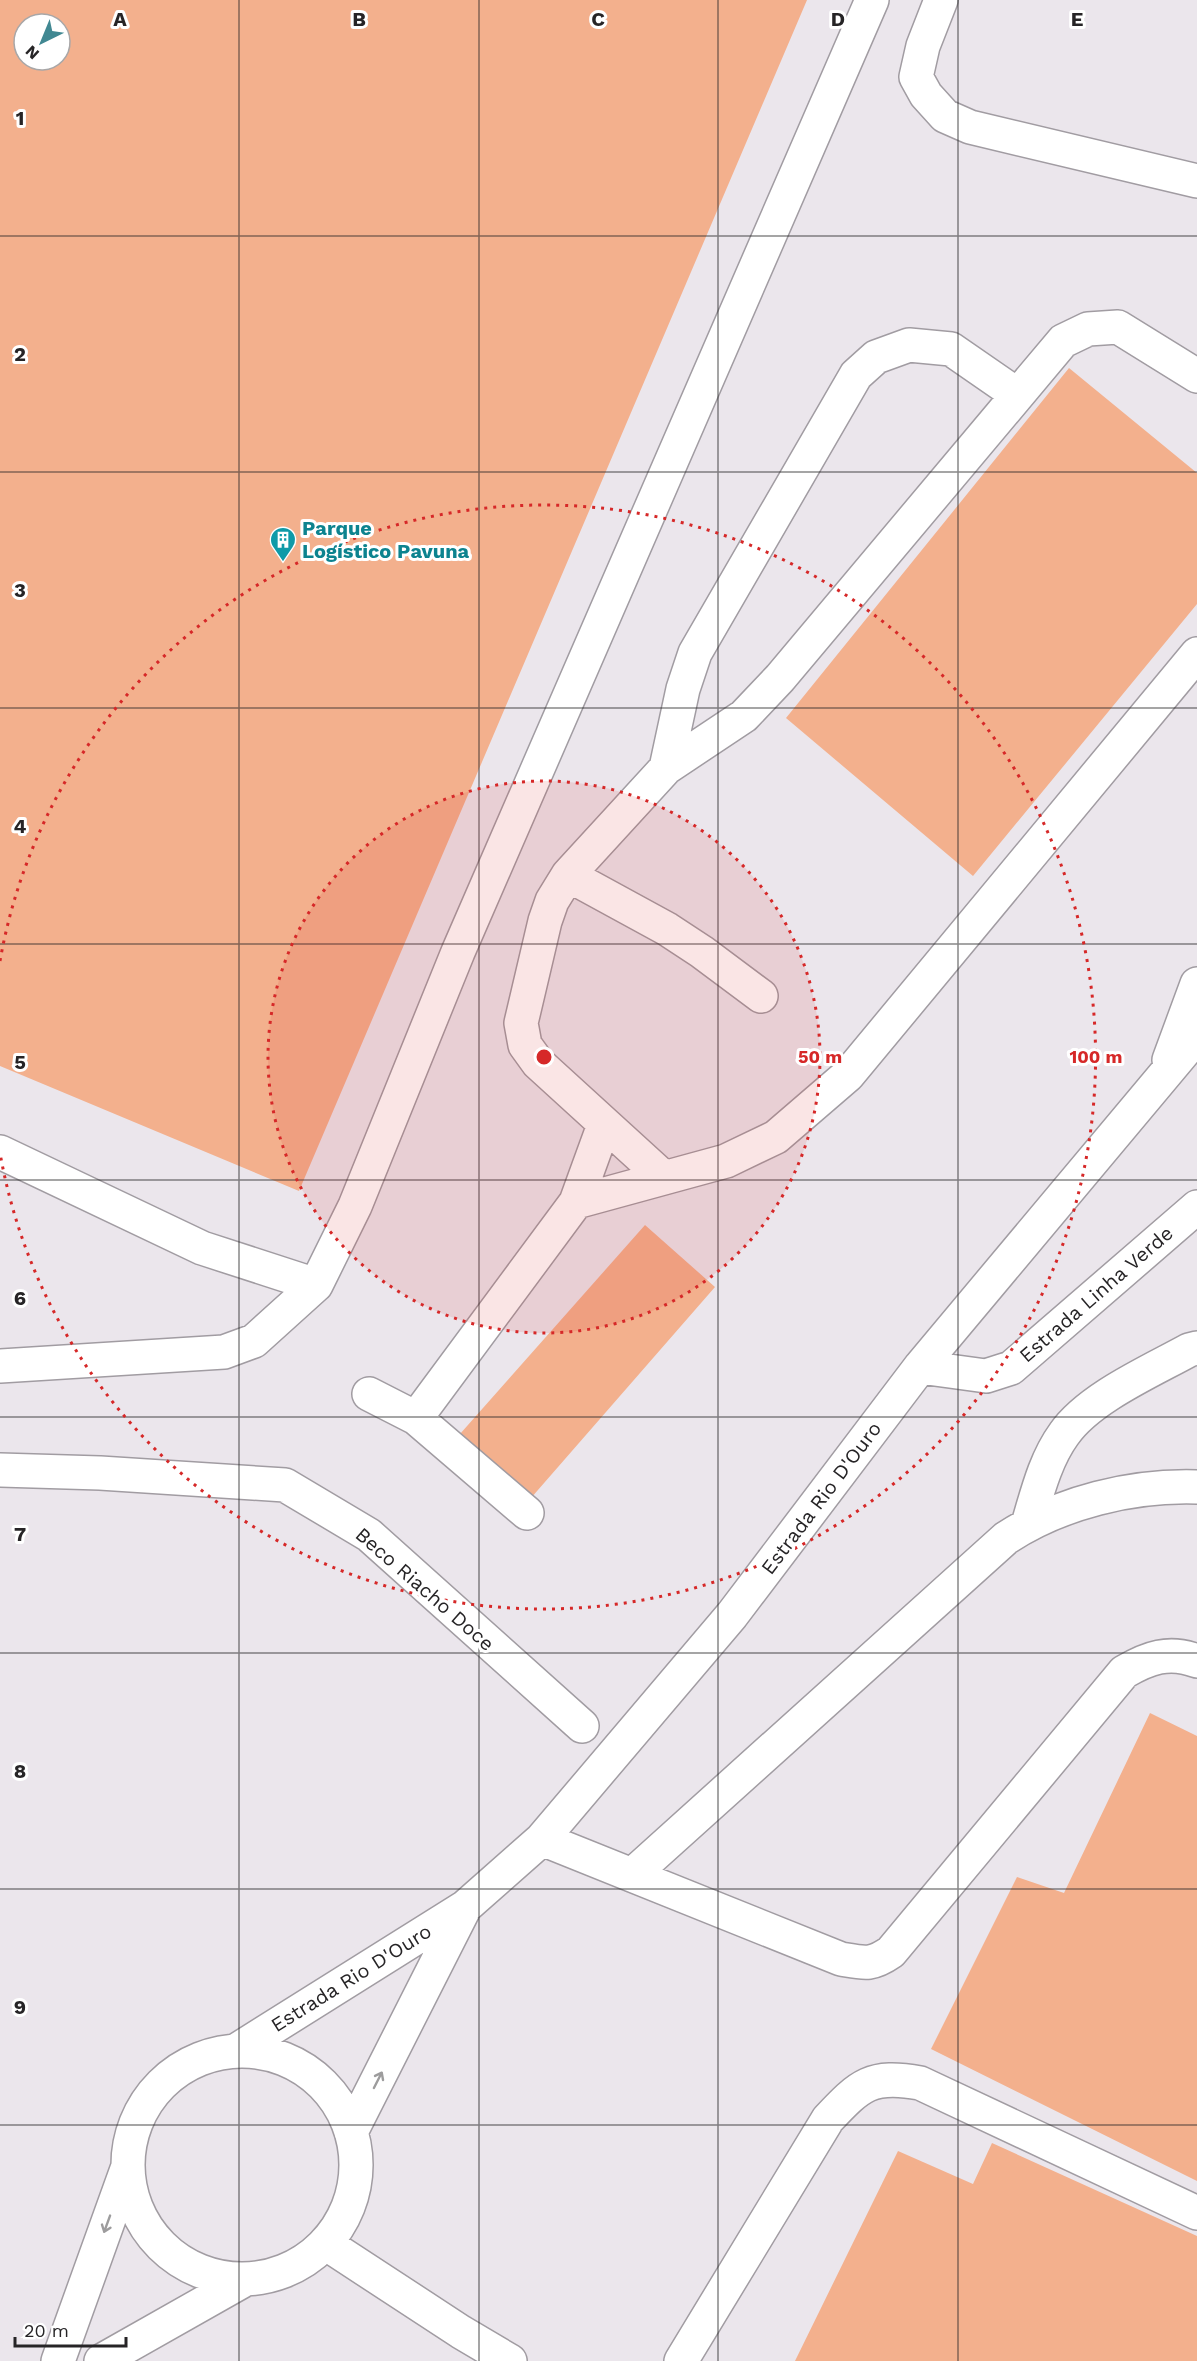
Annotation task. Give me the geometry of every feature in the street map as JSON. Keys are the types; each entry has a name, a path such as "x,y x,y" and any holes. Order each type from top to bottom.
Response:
{"street":[{"path":"0,1366 224,1352 254,1341 316,1285 355,1206 458,951 872,0"},
{"path":"941,0 923,46 916,77 926,95 945,116 970,127 1197,181"},
{"path":"663,1177 538,1063 525,1045 521,1023 545,921 552,901 568,875 666,768 744,716 759,701 1063,341 1088,328 1118,327 1197,376"},
{"path":"666,768 683,688 695,653 856,375 876,357 909,345 951,349 1016,394"},
{"path":"576,1202 726,1161 776,1137 848,1075 1197,654"},
{"path":"568,875 667,929 761,996"},
{"name":"Estrada Rio D'Ouro","path":"1163,1076 1197,984"},
{"name":"Estrada Rio D'Ouro","path":"237,2050 465,1907 542,1839 732,1615 920,1367 1197,1036"},
{"path":"416,1418 576,1202 604,1125"},
{"path":"0,1152 202,1248 316,1285"},
{"name":"Estrada Linha Verde","path":"920,1367 986,1376 1011,1368 1197,1207"},
{"path":"1028,1524 1046,1469 1064,1434 1087,1409 1179,1355 1197,1348"},
{"path":"369,1394 416,1418 527,1513"},
{"name":"Beco Riacho Doce","path":"0,1470 100,1473 285,1485 369,1535 582,1726"},
{"path":"632,1875 1006,1538 1028,1524 1077,1505 1129,1492 1197,1487"},
{"path":"542,1839 841,1959 878,1962 891,1952 1124,1672 1146,1659 1171,1655 1197,1661"},
{"name":"Estrada Rio D'Ouro","path":"351,2132 465,1907"},
{"path":"58,2361 127,2169 130,2139 140,2111 158,2087 181,2067 208,2055 237,2050 267,2053 295,2064 320,2082 339,2104 351,2132 356,2161 353,2191 343,2219 325,2243 302,2262 275,2274 246,2279 216,2276 188,2266 164,2249 140,2216 132,2198 127,2169"},
{"path":"681,2361 828,2120 854,2092 878,2080 903,2079 920,2083 1197,2212"},
{"path":"325,2243 460,2332 510,2361"},
{"path":"101,2361 246,2279"}],"building":[{"name":"Parque Logístico Pavuna","path":"0,0 807,0 299,1191 0,1066"},
{"path":"1069,368 1197,473 1197,604 973,876 786,718"},
{"path":"645,1225 715,1287 524,1506 452,1443"},
{"path":"1150,1713 1197,1736 1197,2181 931,2049 1017,1877 1064,1893"},
{"path":"992,2143 1197,2236 1197,2361 795,2361 898,2151 973,2184"}],"place":[{"name":"Parque Logístico Pavuna","path":"283,563"}]}
